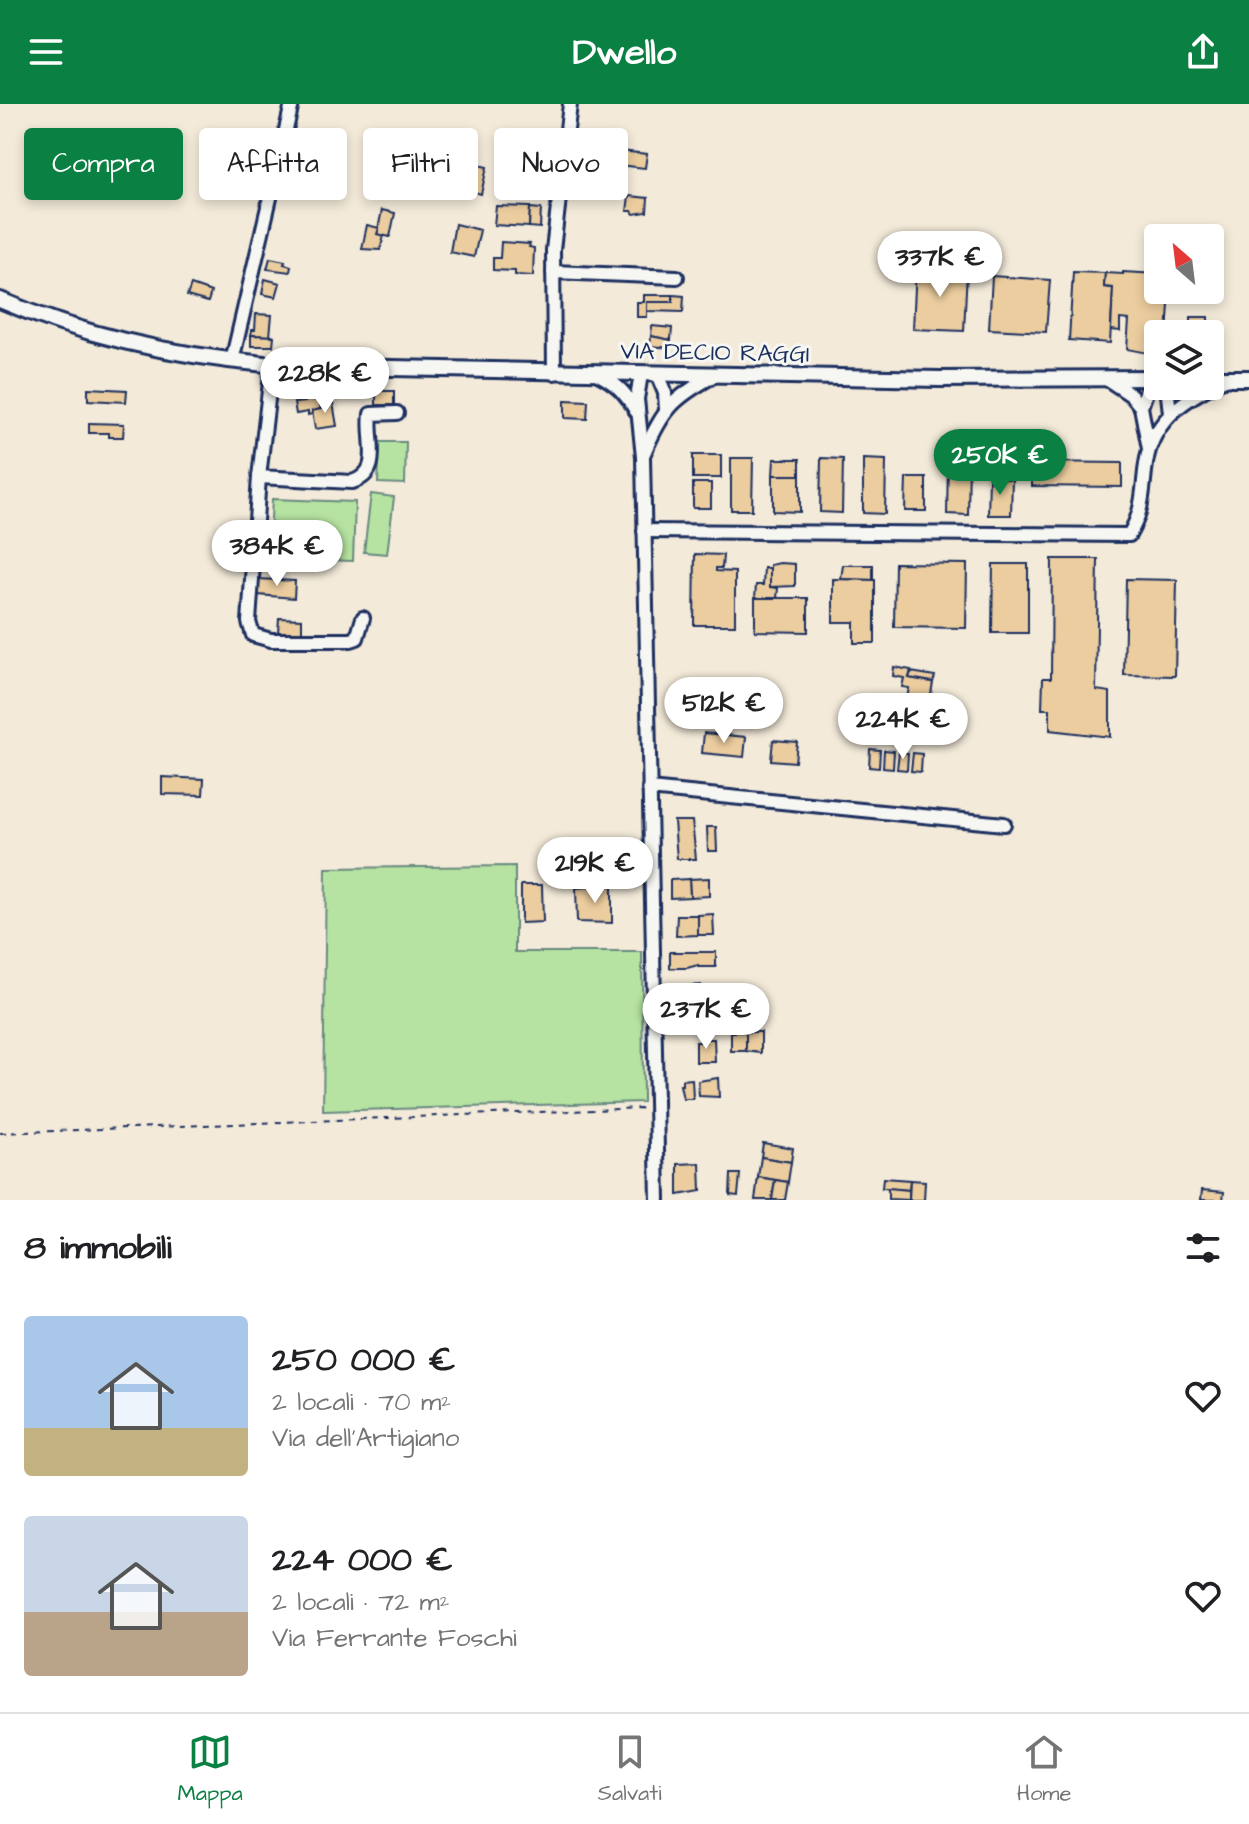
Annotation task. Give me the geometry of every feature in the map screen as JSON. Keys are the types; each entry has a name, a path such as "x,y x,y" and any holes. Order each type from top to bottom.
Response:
{"main road":[{"name":"VIA DECIO RAGGI","path":"0,300 99,336 143,347 272,365 554,373 1144,380"},
{"path":"1224,378 1249,378"}],"street":[{"path":"232,361 292,104"},
{"path":"554,373 554,227 570,104"},
{"path":"553,272 677,277"},
{"path":"272,365 259,477 249,622 253,635 271,640 351,640 357,638 363,618"},
{"path":"596,373 616,383 638,415"},
{"path":"641,374 638,415 643,457 658,1200"},
{"path":"657,374 665,393 666,410"},
{"path":"643,457 666,410 683,394 715,375"},
{"path":"1149,449 1170,413 1196,394 1228,378"},
{"path":"644,531 1129,535 1140,512 1149,449 1141,407 1131,395 1107,379"},
{"path":"1141,407 1145,400"},
{"path":"1169,400 1170,413"},
{"path":"259,477 352,482 362,479 371,463 371,414 397,413"},
{"path":"649,789 1004,824"}],"path":[{"path":"0,1133 640,1108 645,1121"}],"green space":[{"path":"380,442 406,442 405,484 378,483"},
{"path":"371,494 394,497 387,554 364,552"},
{"path":"272,499 355,502 353,561 269,558"},
{"path":"515,866 515,952 642,952 643,1102 323,1111 326,868"}],"building":[{"path":"628,152 647,154 645,168 628,166"},
{"path":"478,165 487,167 481,194 478,193"},
{"path":"629,196 648,198 647,212 634,214 627,211"},
{"path":"496,206 530,207 529,227 494,225"},
{"path":"530,208 541,209 540,228 529,227"},
{"path":"382,210 395,213 390,237 377,234"},
{"path":"455,224 480,230 474,257 450,252"},
{"path":"367,225 379,228 377,234 384,236 380,250 362,249"},
{"path":"501,242 530,244 529,247 534,248 533,276 493,270 493,258 500,258"},
{"path":"912,254 980,257 979,270 920,267 920,259 912,259"},
{"path":"270,258 285,261 284,264 291,266 290,272 267,269"},
{"path":"916,267 967,270 964,331 913,329"},
{"path":"1073,272 1105,273 1104,287 1113,288 1110,343 1069,340"},
{"path":"1105,273 1144,273 1144,304 1169,304 1168,320 1144,320 1144,352 1127,349 1129,320 1120,319 1120,331 1111,330 1113,288 1104,287"},
{"path":"992,276 1050,280 1046,332 989,329"},
{"path":"265,279 280,283 276,297 262,294"},
{"path":"191,285 211,292 208,302 187,296"},
{"path":"644,295 673,295 673,302 647,302 647,317 637,317 637,302 644,302"},
{"path":"673,295 684,296 683,312 647,311 647,302 673,302"},
{"path":"256,314 272,315 270,336 251,335 255,330"},
{"path":"1191,317 1208,317 1208,320 1191,320"},
{"path":"652,326 672,328 671,340 651,336"},
{"path":"251,335 274,336 273,346 251,346"},
{"path":"651,336 671,340 670,348 650,346"},
{"path":"88,388 127,390 126,402 88,400"},
{"path":"376,391 394,391 394,405 376,405"},
{"path":"312,397 313,400 319,399 321,409 308,415 308,412 296,414 294,403 305,402 304,398"},
{"path":"332,397 337,426 315,429 312,411 321,409 319,399"},
{"path":"565,400 588,401 587,419 565,418"},
{"path":"89,423 124,424 123,437 89,433"},
{"path":"693,455 721,455 721,478 693,478"},
{"path":"731,458 753,458 752,510 731,510"},
{"path":"821,458 843,459 842,513 820,512"},
{"path":"774,459 800,459 800,475 773,475"},
{"path":"863,459 886,460 885,514 863,513"},
{"path":"989,460 1012,461 1012,479 989,479"},
{"path":"948,461 969,461 968,515 947,514"},
{"path":"1032,462 1122,463 1122,487 1032,486"},
{"path":"773,475 800,475 800,512 773,511"},
{"path":"906,478 926,478 926,511 905,511"},
{"path":"989,479 1012,479 1011,515 988,515"},
{"path":"693,483 711,483 711,508 693,508"},
{"path":"695,554 723,555 722,568 716,568 716,571 735,572 735,625 694,625"},
{"path":"1052,559 1098,559 1096,690 1110,692 1110,737 1050,730 1050,709 1042,709 1043,678 1051,678"},
{"path":"895,563 967,564 966,628 894,627"},
{"path":"795,564 795,586 770,587 770,565"},
{"path":"993,564 1028,564 1028,633 992,633"},
{"path":"843,565 873,565 873,580 841,579"},
{"path":"764,568 770,568 770,587 778,588 777,598 755,598 756,585 763,585"},
{"path":"259,579 295,581 294,598 258,595"},
{"path":"833,579 875,580 875,643 854,643 854,622 833,622"},
{"path":"1126,579 1177,580 1175,676 1124,675"},
{"path":"755,598 808,598 808,632 755,631"},
{"path":"279,618 302,619 302,632 278,632"},
{"path":"894,667 911,670 909,678 933,682 929,707 906,703 909,688 902,687 904,678 893,676"},
{"path":"911,672 935,676 933,682 909,678"},
{"path":"704,733 746,737 744,757 702,753"},
{"path":"773,740 797,742 795,762 771,760"},
{"path":"870,749 880,750 879,768 869,767"},
{"path":"884,750 894,751 893,769 883,768"},
{"path":"899,752 908,753 907,770 897,769"},
{"path":"913,753 922,754 921,772 911,771"},
{"path":"162,777 204,779 203,795 162,794"},
{"path":"674,821 692,821 696,859 677,859"},
{"path":"707,827 716,827 717,851 708,851"},
{"path":"709,878 709,896 690,897 689,879"},
{"path":"689,879 690,897 670,898 670,880"},
{"path":"521,885 542,885 543,922 521,923"},
{"path":"612,886 612,923 577,922 576,888"},
{"path":"713,914 714,935 698,935 698,915"},
{"path":"677,915 698,915 698,935 676,936"},
{"path":"670,952 716,952 716,967 670,968"},
{"path":"701,985 701,988 711,988 711,1009 701,1009 701,1003 692,1003 692,986"},
{"path":"677,986 692,986 692,1007 677,1007"},
{"path":"731,1032 746,1032 746,1051 731,1051"},
{"path":"746,1032 761,1032 761,1053 746,1051"},
{"path":"705,1039 714,1039 715,1062 696,1062 696,1042 705,1042"},
{"path":"718,1078 719,1097 699,1096 698,1081"},
{"path":"692,1079 693,1099 683,1099 682,1080"},
{"path":"763,1143 793,1148 791,1162 761,1157"},
{"path":"761,1157 791,1162 788,1182 758,1177"},
{"path":"700,1163 701,1191 678,1195 678,1164"},
{"path":"731,1174 740,1174 738,1196 730,1195"},
{"path":"758,1177 775,1180 772,1200 755,1200"},
{"path":"883,1178 910,1180 909,1190 882,1188"},
{"path":"775,1180 788,1182 785,1200 772,1200"},
{"path":"910,1180 925,1181 924,1200 909,1200"},
{"path":"888,1188 909,1190 909,1200 888,1199"},
{"path":"1202,1190 1224,1192 1223,1200 1201,1200"}]}
